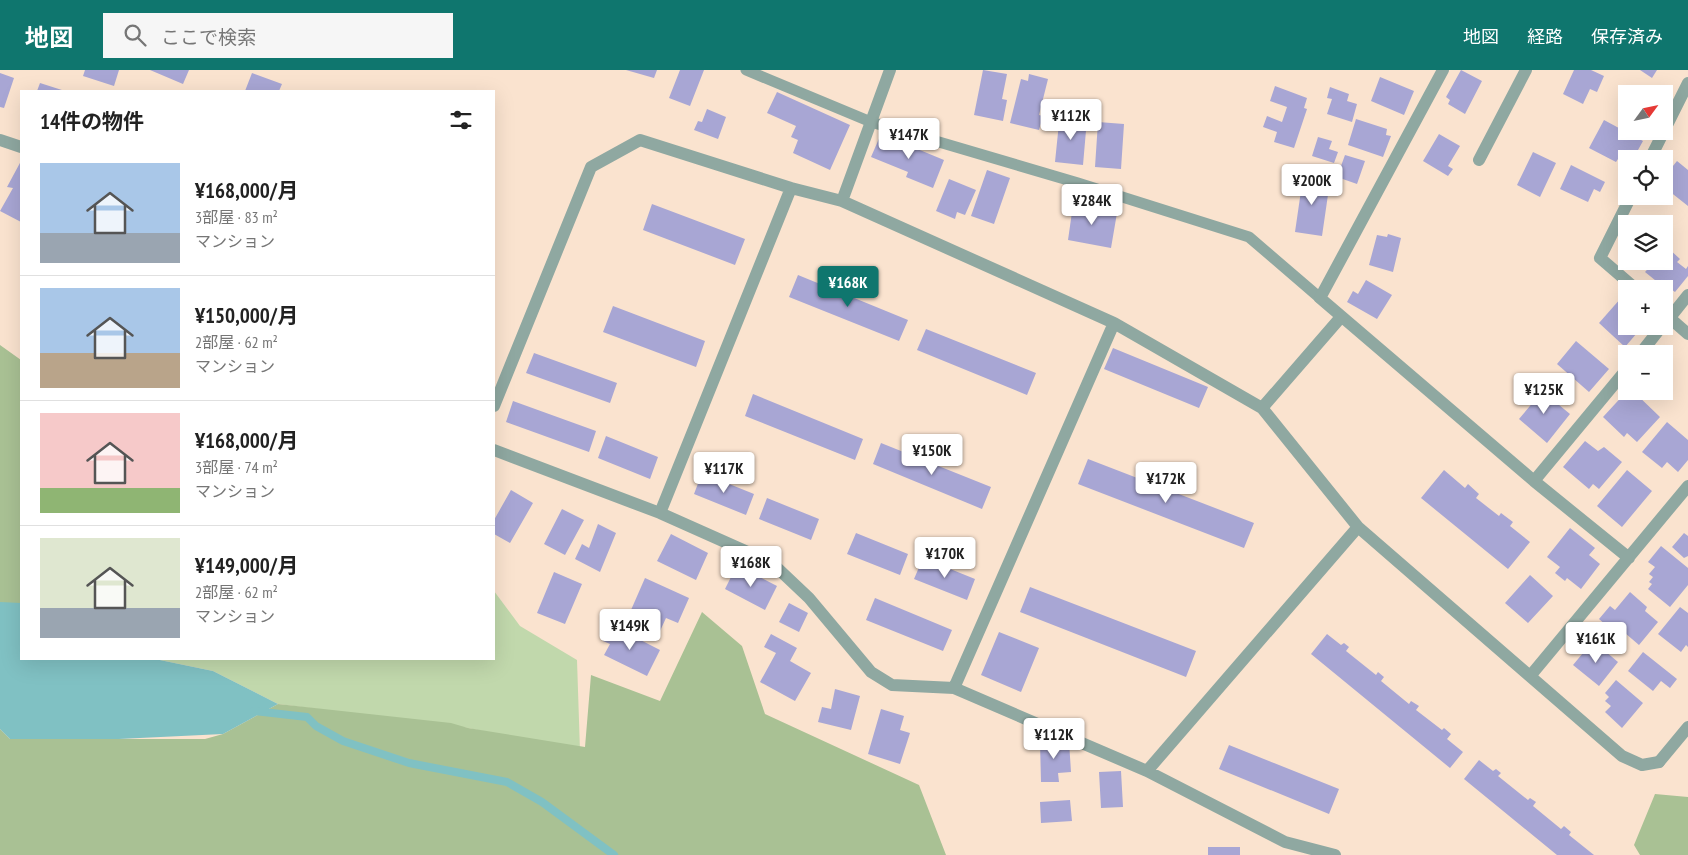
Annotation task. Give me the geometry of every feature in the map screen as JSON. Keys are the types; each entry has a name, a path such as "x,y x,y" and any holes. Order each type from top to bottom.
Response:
{"street":[{"path":"842,201 890,70"},
{"path":"1443,70 1320,298 1534,482 1629,558"},
{"path":"1479,160 1526,70"},
{"path":"1655,150 1688,84"},
{"path":"0,140 20,147"},
{"path":"495,404 591,168 640,140 791,188 842,201 1114,323 1262,408 1358,527 1531,675 1622,756 1642,765 1659,762 1688,727"},
{"path":"660,513 791,188"},
{"path":"1626,205 1600,258 1626,280"},
{"path":"1673,312 1688,295"},
{"path":"1262,408 1341,317"},
{"path":"954,688 1114,323"},
{"path":"1673,326 1688,334"},
{"path":"1647,345 1654,335"},
{"path":"1534,482 1618,380"},
{"path":"495,450 660,513 772,563 809,598 871,672 892,685 954,688 1147,771 1286,842 1335,855"},
{"path":"1531,675 1688,486"},
{"path":"1147,771 1358,527"}],"lane":[{"path":"746,70 871,122 1068,180 1249,237 1320,298"}],"green space":[{"path":"0,345 20,359 20,603 0,603"},
{"path":"495,592 520,626 577,660 580,751 468,728 278,704 213,671 160,660 495,660"},
{"path":"702,612 742,646 765,714 919,785 946,855 0,855 0,729 10,739 205,739 223,734 278,704 451,723 468,728 585,747 591,675 660,701"},
{"path":"1655,794 1688,797 1688,855 1640,855 1634,845"}],"water":[{"path":"0,602 20,603 20,660 160,660 213,671 278,704 223,734 119,739 10,739 0,729"}],"building":[{"path":"85,70 119,70 114,86 83,76"},
{"path":"150,70 189,70 183,84"},
{"path":"626,70 657,70 654,78"},
{"path":"680,70 704,70 690,106 669,98"},
{"path":"983,70 1007,74 1002,99 1007,100 1003,121 974,115"},
{"path":"1461,70 1482,81 1465,114 1448,104 1450,100 1446,97"},
{"path":"1574,70 1591,70 1604,76 1597,92 1590,89 1583,104 1563,94"},
{"path":"1640,70 1657,70 1652,78"},
{"path":"0,73 14,78 4,108 0,107"},
{"path":"252,73 282,84 279,90 245,90"},
{"path":"1029,74 1048,79 1039,115 1043,116 1039,130 1010,123 1021,79 1028,81"},
{"path":"1380,77 1414,91 1404,115 1371,101"},
{"path":"40,83 62,90 37,90"},
{"path":"1275,86 1307,98 1304,108 1307,109 1294,148 1274,142 1277,132 1263,127 1267,116 1282,122 1287,107 1270,101"},
{"path":"1330,87 1349,94 1347,101 1357,104 1352,122 1327,114 1332,99 1327,98"},
{"path":"777,92 850,125 830,170 793,153 798,140 791,137 796,126 767,113"},
{"path":"707,109 726,117 718,139 694,130 698,121 702,122"},
{"path":"1066,117 1087,119 1083,165 1055,162 1059,123 1065,123"},
{"path":"1356,119 1387,129 1386,135 1391,136 1383,157 1348,145"},
{"path":"1604,120 1618,128 1618,140 1643,141 1638,150 1618,150 1616,162 1589,148"},
{"path":"1098,122 1124,124 1121,169 1095,167"},
{"path":"881,134 944,160 933,188 906,177 908,172 871,157"},
{"path":"1439,134 1460,146 1448,166 1453,169 1448,176 1423,161"},
{"path":"1318,137 1332,141 1329,149 1338,152 1334,163 1312,156"},
{"path":"1533,152 1556,163 1540,197 1517,185"},
{"path":"1345,155 1365,161 1357,184 1337,177"},
{"path":"1677,161 1688,170 1688,206 1673,194 1673,166"},
{"path":"20,163 20,221 0,211 13,188 7,187"},
{"path":"1571,165 1605,182 1600,192 1594,189 1588,202 1560,189"},
{"path":"987,170 1010,178 994,224 971,216"},
{"path":"1303,177 1330,181 1322,236 1295,232"},
{"path":"949,179 976,190 965,215 957,212 955,219 936,211"},
{"path":"652,204 745,239 735,265 643,230"},
{"path":"1073,205 1117,213 1111,248 1068,240"},
{"path":"1388,234 1401,238 1393,272 1369,265 1377,235 1387,237"},
{"path":"1673,253 1680,259 1677,262 1686,269 1688,266 1688,276 1675,292 1673,291 1673,280 1655,280 1645,272 1647,270 1673,270"},
{"path":"798,275 908,320 899,341 789,297"},
{"path":"1366,280 1392,295 1377,319 1347,302 1353,291 1358,294"},
{"path":"1618,301 1618,335 1635,335 1627,345 1623,345 1599,323"},
{"path":"613,306 705,341 696,367 603,332"},
{"path":"926,329 1036,373 1027,395 917,350"},
{"path":"1576,341 1609,369 1589,392 1557,364"},
{"path":"1113,348 1208,387 1199,408 1104,369"},
{"path":"534,353 617,383 610,403 526,373"},
{"path":"1536,386 1570,414 1547,443 1519,419 1535,400 1529,395"},
{"path":"753,394 863,439 855,460 745,416"},
{"path":"1619,400 1642,400 1660,417 1637,442 1627,433 1624,437 1603,417"},
{"path":"513,401 596,431 589,452 506,422"},
{"path":"1667,422 1688,440 1688,460 1678,472 1667,462 1662,468 1642,452"},
{"path":"606,436 658,457 650,479 598,458"},
{"path":"1585,441 1598,451 1604,447 1622,462 1599,489 1593,484 1589,489 1563,467"},
{"path":"881,443 991,487 982,509 873,464"},
{"path":"1088,459 1254,523 1244,548 1078,484"},
{"path":"1444,470 1465,488 1468,484 1479,494 1476,498 1499,516 1501,513 1513,522 1510,526 1530,542 1508,569 1421,498"},
{"path":"1627,470 1652,491 1622,527 1597,506"},
{"path":"702,473 754,494 746,515 694,494"},
{"path":"511,490 533,503 510,543 495,535 495,518"},
{"path":"767,498 819,519 811,540 759,519"},
{"path":"562,509 584,520 565,555 544,544"},
{"path":"598,524 616,533 600,572 575,559 582,544 589,548"},
{"path":"1570,528 1595,548 1589,555 1600,564 1581,589 1567,578 1565,581 1555,573 1560,567 1547,557"},
{"path":"856,533 908,554 900,575 847,554"},
{"path":"1684,533 1688,536 1688,556 1684,558 1672,547"},
{"path":"671,534 708,553 696,580 657,561"},
{"path":"1661,546 1688,568 1688,585 1670,607 1648,589 1652,584 1649,582 1653,577 1649,574 1655,567 1648,562"},
{"path":"923,558 975,579 967,600 914,579"},
{"path":"737,565 777,586 765,610 725,589"},
{"path":"554,572 582,584 565,624 537,613"},
{"path":"1530,575 1553,596 1528,623 1505,603"},
{"path":"645,578 689,598 678,623 666,618 660,631 639,621 641,615 631,610"},
{"path":"1030,587 1196,651 1186,677 1020,612"},
{"path":"1630,592 1647,607 1645,611 1658,622 1639,645 1618,627 1614,632 1599,619 1610,606 1615,610"},
{"path":"875,598 952,630 943,651 866,620"},
{"path":"789,603 808,613 799,632 779,622"},
{"path":"1680,607 1688,613 1688,647 1686,645 1681,652 1658,634"},
{"path":"611,625 660,650 647,676 604,655 610,644 603,641"},
{"path":"999,632 1039,648 1021,692 981,675"},
{"path":"771,634 797,648 790,661 811,673 795,701 760,682 776,653 764,647"},
{"path":"1327,634 1341,645 1344,643 1349,647 1346,651 1376,675 1378,672 1384,677 1381,681 1409,704 1411,701 1419,706 1416,710 1442,730 1444,728 1451,734 1447,739 1463,752 1450,768 1311,654"},
{"path":"1593,641 1618,662 1599,686 1573,665"},
{"path":"1643,652 1677,679 1670,688 1661,681 1653,691 1628,671"},
{"path":"1616,680 1643,703 1622,728 1605,712 1611,706 1605,701 1609,697 1605,693"},
{"path":"835,689 860,696 851,730 818,722 822,707 831,709"},
{"path":"881,709 904,716 900,730 910,733 900,764 868,754"},
{"path":"1069,741 1071,772 1058,773 1059,782 1041,782 1040,742"},
{"path":"1229,745 1339,789 1329,814 1219,769"},
{"path":"1479,760 1493,771 1496,769 1501,773 1498,776 1528,800 1530,798 1536,802 1533,806 1561,829 1564,826 1571,832 1569,835 1594,855 1557,855 1464,779"},
{"path":"1121,771 1123,807 1101,808 1099,772"},
{"path":"1070,800 1072,821 1041,823 1040,802"},
{"path":"1208,847 1240,847 1240,855 1208,855"}],"waterway":[{"path":"254,711 307,717 316,726 343,741 409,763 507,782 542,802 614,855"}]}
